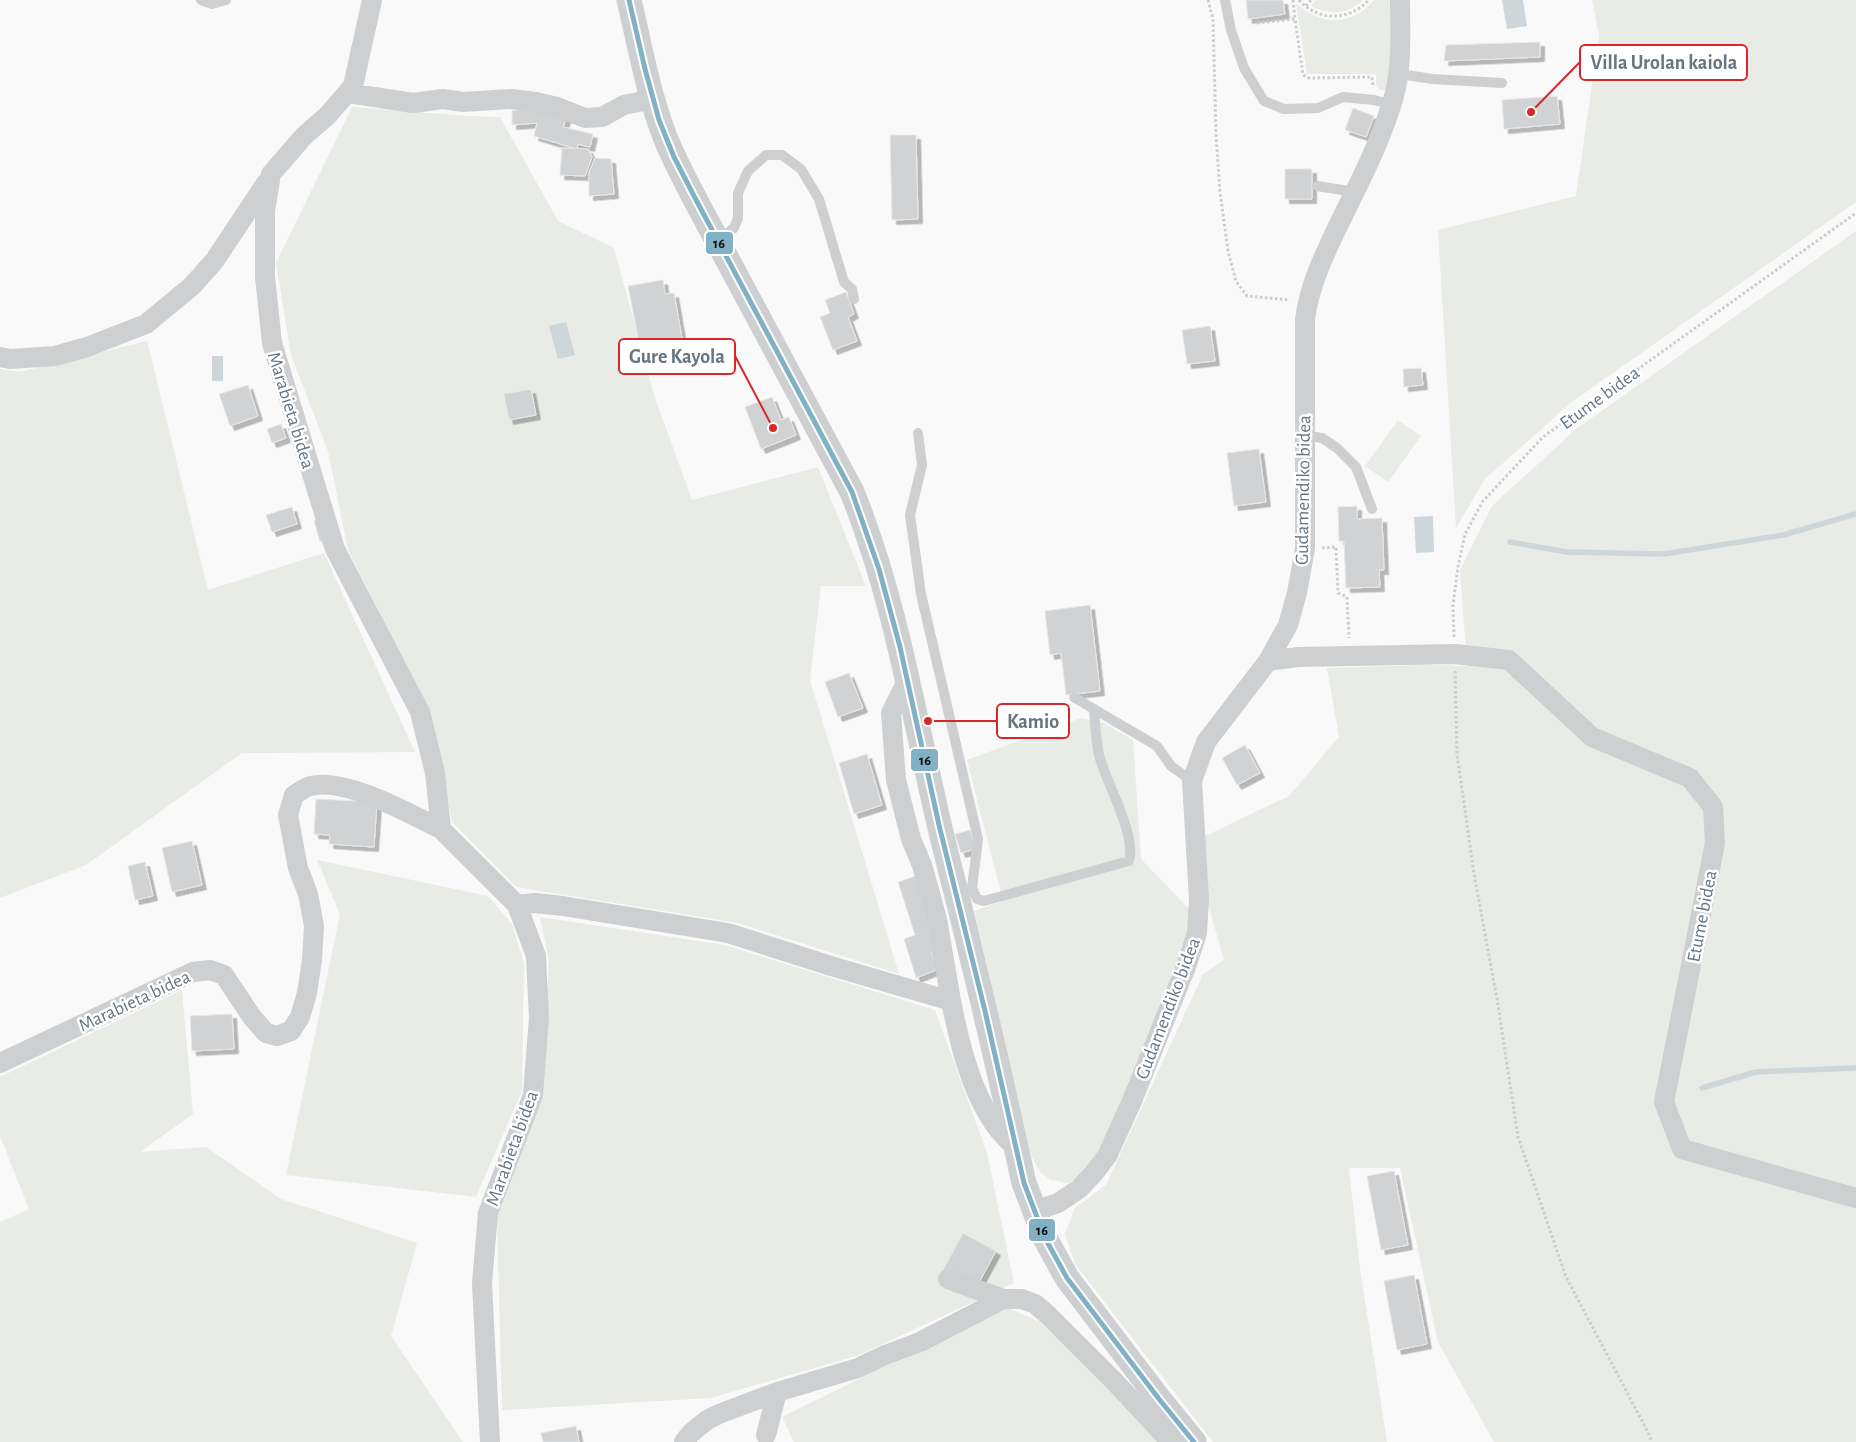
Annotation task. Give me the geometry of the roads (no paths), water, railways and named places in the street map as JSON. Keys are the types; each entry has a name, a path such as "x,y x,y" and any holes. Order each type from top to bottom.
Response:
{"street":[{"path":"0,357 10,359 55,356 87,347 146,324 192,286 215,260 254,203 271,174 304,136 328,115 353,86 372,0"},
{"path":"629,0 653,99 668,144 717,242 852,492 865,524 881,574 908,679 940,829 972,954 1024,1182 1034,1211 1045,1238 1067,1278 1158,1398 1194,1442"},
{"name":"Gudamendiko bidea","path":"1034,1211 1058,1203 1079,1189 1107,1156 1132,1101 1186,967 1197,933 1199,899 1192,782 1206,742 1268,661 1288,624 1297,593 1305,548 1304,435 1305,320 1307,300 1323,258 1374,153 1383,102 1399,74 1400,0"},
{"path":"348,93 413,103 443,99 463,102 519,100 557,107 585,118 602,117 624,105 653,99"},
{"name":"Marabieta bidea","path":"271,174 265,211 265,277 272,343 335,549 420,712 435,773 441,829"},
{"name":"Etume bidea","path":"1268,661 1298,657 1455,654 1509,660 1592,737 1690,778 1713,807 1714,843 1664,1102 1682,1149 1856,1198"},
{"path":"908,679 892,713 896,780 937,919 959,1041 980,1099 993,1122 1016,1148"},
{"name":"Marabieta bidea","path":"0,1063 193,972 210,970 224,975 266,1033 277,1036 291,1031 300,1017 307,993 312,960 314,926 308,894 298,868 288,815 294,795 310,786 329,784 379,800 441,829 517,905 536,956 539,1018 533,1095 488,1213 482,1283 490,1442"},
{"path":"517,905 535,903 562,906 728,933 831,966 951,1001"},
{"path":"948,1279 1003,1299 1022,1299 1035,1304 1114,1381 1172,1442"},
{"path":"684,1442 691,1433 707,1420 777,1392 858,1368 885,1355 920,1342 1003,1299"},
{"path":"766,1435 777,1392"}],"lane":[{"path":"201,0 212,4 226,0"},
{"path":"1225,0 1231,30 1244,68 1264,101 1284,109 1318,108 1343,97 1383,102"},
{"path":"1399,74 1433,79 1502,83"},
{"path":"717,242 734,228 738,218 738,193 748,171 766,155 782,156 801,169 819,199 844,282 852,289 854,299"},
{"path":"1317,186 1355,192"},
{"path":"918,433 922,465 910,515 921,594 978,839 972,888 978,899 984,901 1129,862 1131,854 1127,834 1099,755 1094,709"},
{"path":"1304,435 1322,438 1337,448 1356,467 1372,509"},
{"path":"1074,698 1157,746 1171,766 1192,782"}],"waterway":[{"path":"1510,542 1567,552 1664,554 1783,535 1856,514"},
{"path":"1702,1088 1756,1072 1856,1068"}],"place":[{"name":"Villa Urolan kaiola","path":"1531,112"},
{"name":"Gure Kayola","path":"773,428"},
{"name":"Kamio","path":"928,721"}]}
